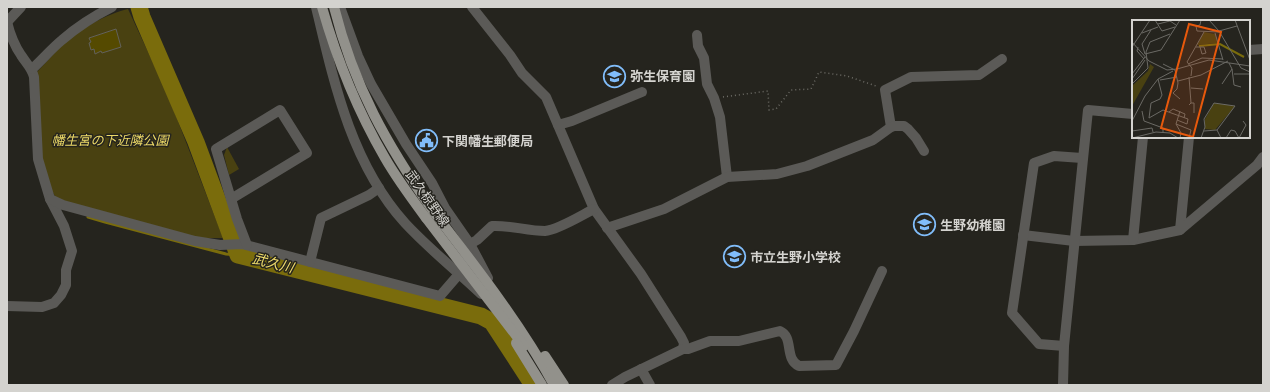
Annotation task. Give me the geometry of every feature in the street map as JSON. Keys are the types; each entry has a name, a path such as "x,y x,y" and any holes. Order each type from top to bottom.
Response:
{"main road":[{"name":"武久椋野線","path":"322,7 337,57 358,108 386,159 426,218 522,343 548,385"},
{"name":"武久椋野線","path":"334,7 347,53 367,103 395,154 433,211 492,288 541,361 554,385"},
{"path":"492,288 527,332 564,385"},
{"path":"484,295 542,385"}],"street":[{"path":"7,306 46,306 54,303 66,285 66,270 72,251 66,231 50,199 36,149 34,77 32,69 20,54 10,33 7,22 21,7"},
{"path":"32,69 58,43 74,30 94,16 112,7"},
{"path":"316,7 329,62 346,117 361,156 379,188 405,222 436,254 504,317 525,342"},
{"path":"340,7 358,56 374,90 406,144 432,183 445,208 470,244 507,314 554,385"},
{"path":"472,7 510,55 522,73 546,97 550,110 558,125 594,209 641,274 681,337 684,343 683,349"},
{"path":"697,35 698,46 704,58 707,84 714,98 722,127 727,176"},
{"path":"1250,50 1263,49"},
{"path":"891,127 885,90 911,77 979,75 1002,59"},
{"path":"558,125 642,92"},
{"path":"232,199 307,153 280,110 216,148 232,199 244,245"},
{"path":"1063,385 1064,346 1088,110 1132,114"},
{"path":"607,228 664,209 727,176 777,174 807,166 873,140 891,127 895,126 904,126 916,138 924,151"},
{"path":"1132,240 1143,138"},
{"path":"1180,230 1189,138"},
{"path":"1064,346 1039,344 1012,313 1034,163 1054,156 1082,158"},
{"path":"1023,235 1074,241 1132,240 1180,230 1257,165 1263,157"},
{"path":"310,262 320,218 369,195 379,188"},
{"path":"50,199 63,205 195,241 220,245 244,245 440,296 459,274 470,244 477,240 492,226 544,231 552,230 594,209"},
{"path":"612,385 625,377 683,349 688,349 710,342 739,341 780,331 784,333 786,337 793,362 799,366 836,365 854,331 882,271"},
{"path":"641,369 650,385"}],"path":[{"path":"714,98 768,91 769,110 776,109 791,90 811,89 819,72 847,76 885,90"}],"green space":[{"name":"幡生宮の下近隣公園","path":"128,9 167,93 223,238 197,238 74,204 56,198 52,191 41,157 37,72 63,44 77,33 102,18"},
{"path":"227,147 239,169 229,175 224,155"}],"building":[{"path":"116,29 121,47 102,53 101,51 95,54 94,49 91,50 89,43 91,42 89,38"}],"waterway":[{"name":"武久川","path":"139,7 196,142 238,255 481,316 492,322 533,385"},
{"path":"88,217 226,254 238,255"}],"place":[{"name":"弥生保育園","path":"615,76"},
{"name":"下関幡生郵便局","path":"426,141"},
{"name":"生野幼稚園","path":"925,225"},
{"name":"市立生野小学校","path":"735,257"}]}
